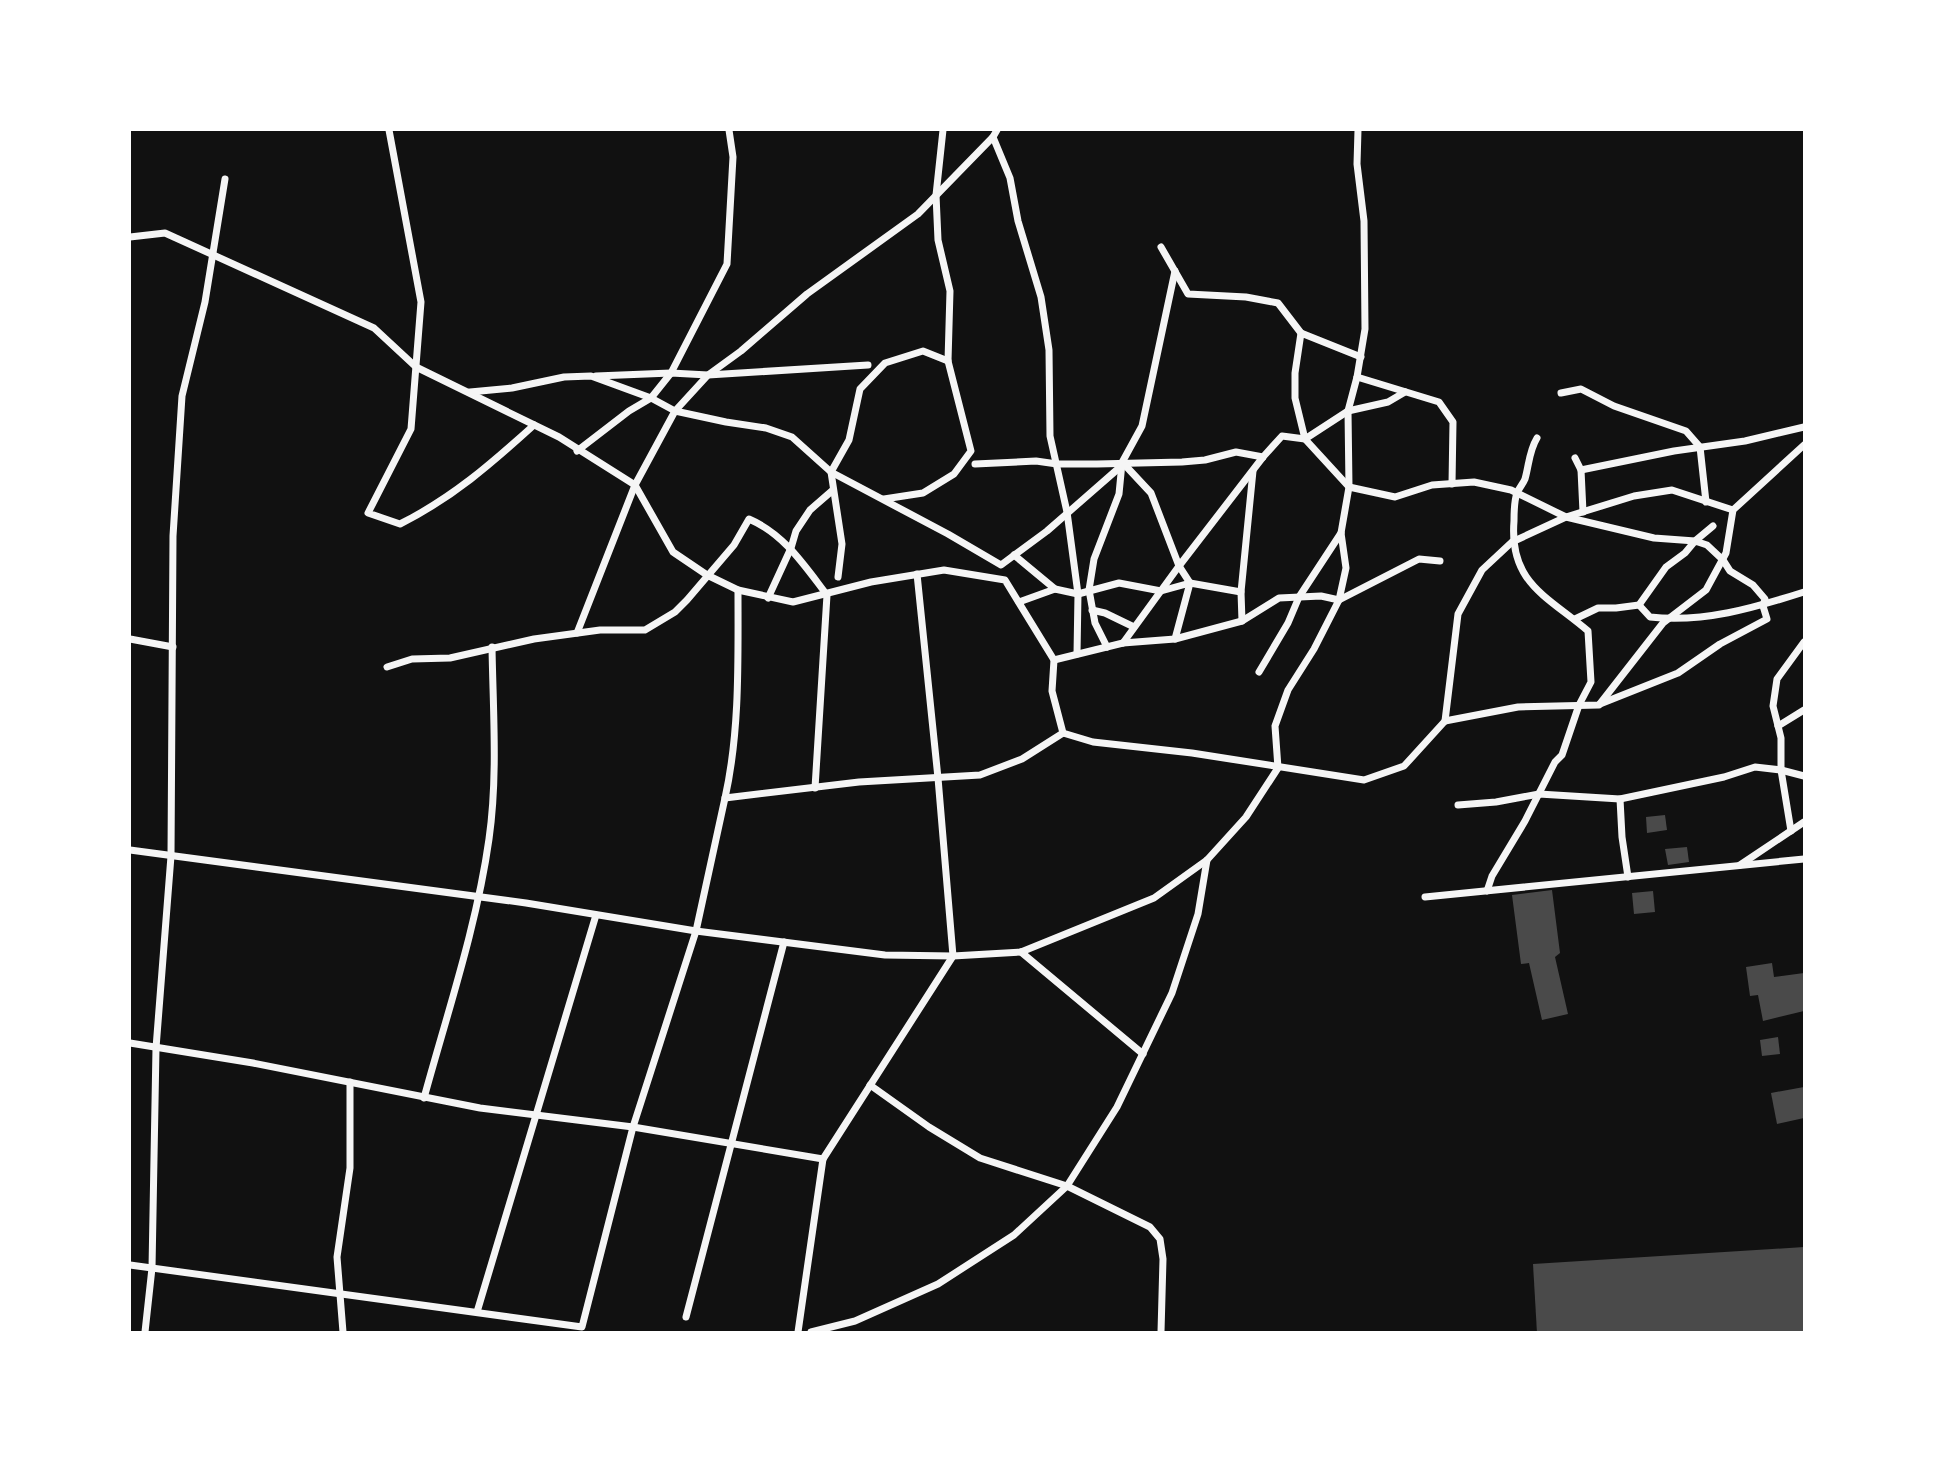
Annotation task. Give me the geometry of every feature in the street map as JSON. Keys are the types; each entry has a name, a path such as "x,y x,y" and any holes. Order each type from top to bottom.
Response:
{"street":[{"path":"388,130 421,302 411,429 368,513 400,524 435,506 464,486 534,425"},
{"path":"577,451 629,411 651,398 671,373 727,264 733,158 729,130"},
{"path":"883,499 923,493 954,474 971,452 948,361 950,291 938,240 936,195 943,130"},
{"path":"130,850 478,897 696,931 886,955 953,956 1021,952 1154,898 1207,860 1246,817 1278,768 1275,726 1288,690 1314,649 1339,600 1346,568 1341,533 1349,487 1348,411 1365,330 1366,271 1364,221 1357,164 1358,130"},
{"path":"577,633 635,485 675,411 708,375 741,351 807,294 918,214 995,133 1010,178 1018,222 1041,297 1049,350 1050,436 1067,512 1078,594 1077,654"},
{"path":"145,1332 152,1268 156,1048 171,856 173,536 182,396 205,302 225,179"},
{"path":"130,237 165,233 374,328 416,367 559,437 577,451 635,485 673,552 707,575 738,590 793,602 871,582 944,570 1005,580 1054,660 1052,691 1063,733"},
{"path":"1161,247 1188,294 1246,297 1278,303 1301,333 1361,358"},
{"path":"592,376 651,398 675,411 766,428 792,436 831,472 1001,565 1047,531 1119,468 1142,426 1175,271"},
{"path":"1301,333 1295,373 1295,398 1305,439 1349,487 1395,497 1432,485 1474,482 1517,493 1566,517 1654,538 1695,541 1707,545 1730,571 1752,585 1765,599 1763,606 1767,619 1720,644 1678,673 1599,705 1518,707 1445,721"},
{"path":"838,577 842,544 831,472 849,440 860,390 885,363 923,351 948,361"},
{"path":"467,392 512,388 564,377 671,373 708,375 868,365"},
{"path":"1357,377 1439,402 1453,422 1452,484"},
{"path":"1560,393 1581,389 1614,406 1686,432 1700,447 1706,502"},
{"path":"1124,643 1179,566 1282,436 1305,439 1348,411 1388,402 1405,392"},
{"path":"1581,470 1745,441 1804,427"},
{"path":"1487,891 1492,876 1555,762 1562,755 1579,705 1591,682 1588,631 1540,594 1525,575 1514,552 1512,542 1517,493 1524,481 1531,447 1537,438"},
{"path":"1599,705 1668,619 1706,590 1726,553 1733,510 1804,445"},
{"path":"975,464 1036,461 1057,464 1182,462 1205,460 1236,452 1263,457"},
{"path":"1575,458 1581,470 1583,512"},
{"path":"1122,462 1151,493 1179,566 1190,583 1175,639"},
{"path":"1107,647 1092,610 1089,590 1094,559 1119,494 1122,462"},
{"path":"1242,621 1241,592 1253,471"},
{"path":"768,598 796,531 810,510 833,490"},
{"path":"725,798 859,782 980,775 1022,759 1063,733 1093,742 1192,753 1364,780 1404,766 1445,721 1458,614 1482,570 1512,542 1566,517 1634,496 1672,490 1733,510"},
{"path":"387,667 412,659 450,658 492,647 577,633 645,630 675,612 734,545 749,519 765,526 791,548 827,594 815,788"},
{"path":"1575,620 1598,608 1639,604 1667,567 1713,526"},
{"path":"1259,672 1289,623 1299,597 1341,533"},
{"path":"1014,555 1055,589 1078,594 1119,583 1161,591 1190,583 1241,592"},
{"path":"1054,660 1124,643 1175,639 1242,621 1279,597 1321,596 1339,600 1419,559 1440,561"},
{"path":"798,1332 823,1159 953,956 917,575"},
{"path":"1019,602 1055,589"},
{"path":"130,1265 477,1312 582,1330 633,1127 696,931 730,776 738,668 738,590"},
{"path":"1639,604 1650,617 1668,619 1737,612 1804,592"},
{"path":"1092,610 1134,627"},
{"path":"130,639 173,647"},
{"path":"1791,831 1782,770 1781,738 1773,706 1777,679 1804,642"},
{"path":"424,1098 478,897 490,837 493,762 492,647"},
{"path":"1778,726 1804,710"},
{"path":"1458,805 1496,802 1539,794 1620,799 1724,777 1755,767 1804,776"},
{"path":"1620,799 1628,877"},
{"path":"1739,866 1804,822"},
{"path":"1425,897 1804,859"},
{"path":"811,1332 855,1321 938,1284 1014,1235 1067,1186 1117,1107 1172,993 1198,914 1207,860"},
{"path":"477,1312 596,915"},
{"path":"686,1317 784,942"},
{"path":"1021,952 1143,1054"},
{"path":"130,1043 253,1063 480,1108 633,1127 823,1159"},
{"path":"343,1332 337,1257 350,1168 349,1082"},
{"path":"870,1085 929,1127 980,1158 1067,1186 1150,1227 1160,1239 1163,1259 1161,1332"}],"building":[{"path":"1665,815 1667,830 1647,833 1646,817"},
{"path":"1687,847 1689,862 1668,865 1665,849"},
{"path":"1552,890 1560,953 1555,957 1568,1014 1542,1020 1529,963 1521,964 1512,895"},
{"path":"1653,891 1655,912 1634,914 1632,893"},
{"path":"1772,963 1774,977 1804,973 1804,1011 1763,1021 1758,995 1750,996 1746,967"},
{"path":"1778,1037 1780,1054 1762,1056 1760,1040"},
{"path":"1804,1087 1804,1118 1777,1124 1771,1093"},
{"path":"1804,1247 1804,1333 1537,1333 1533,1264"}]}
